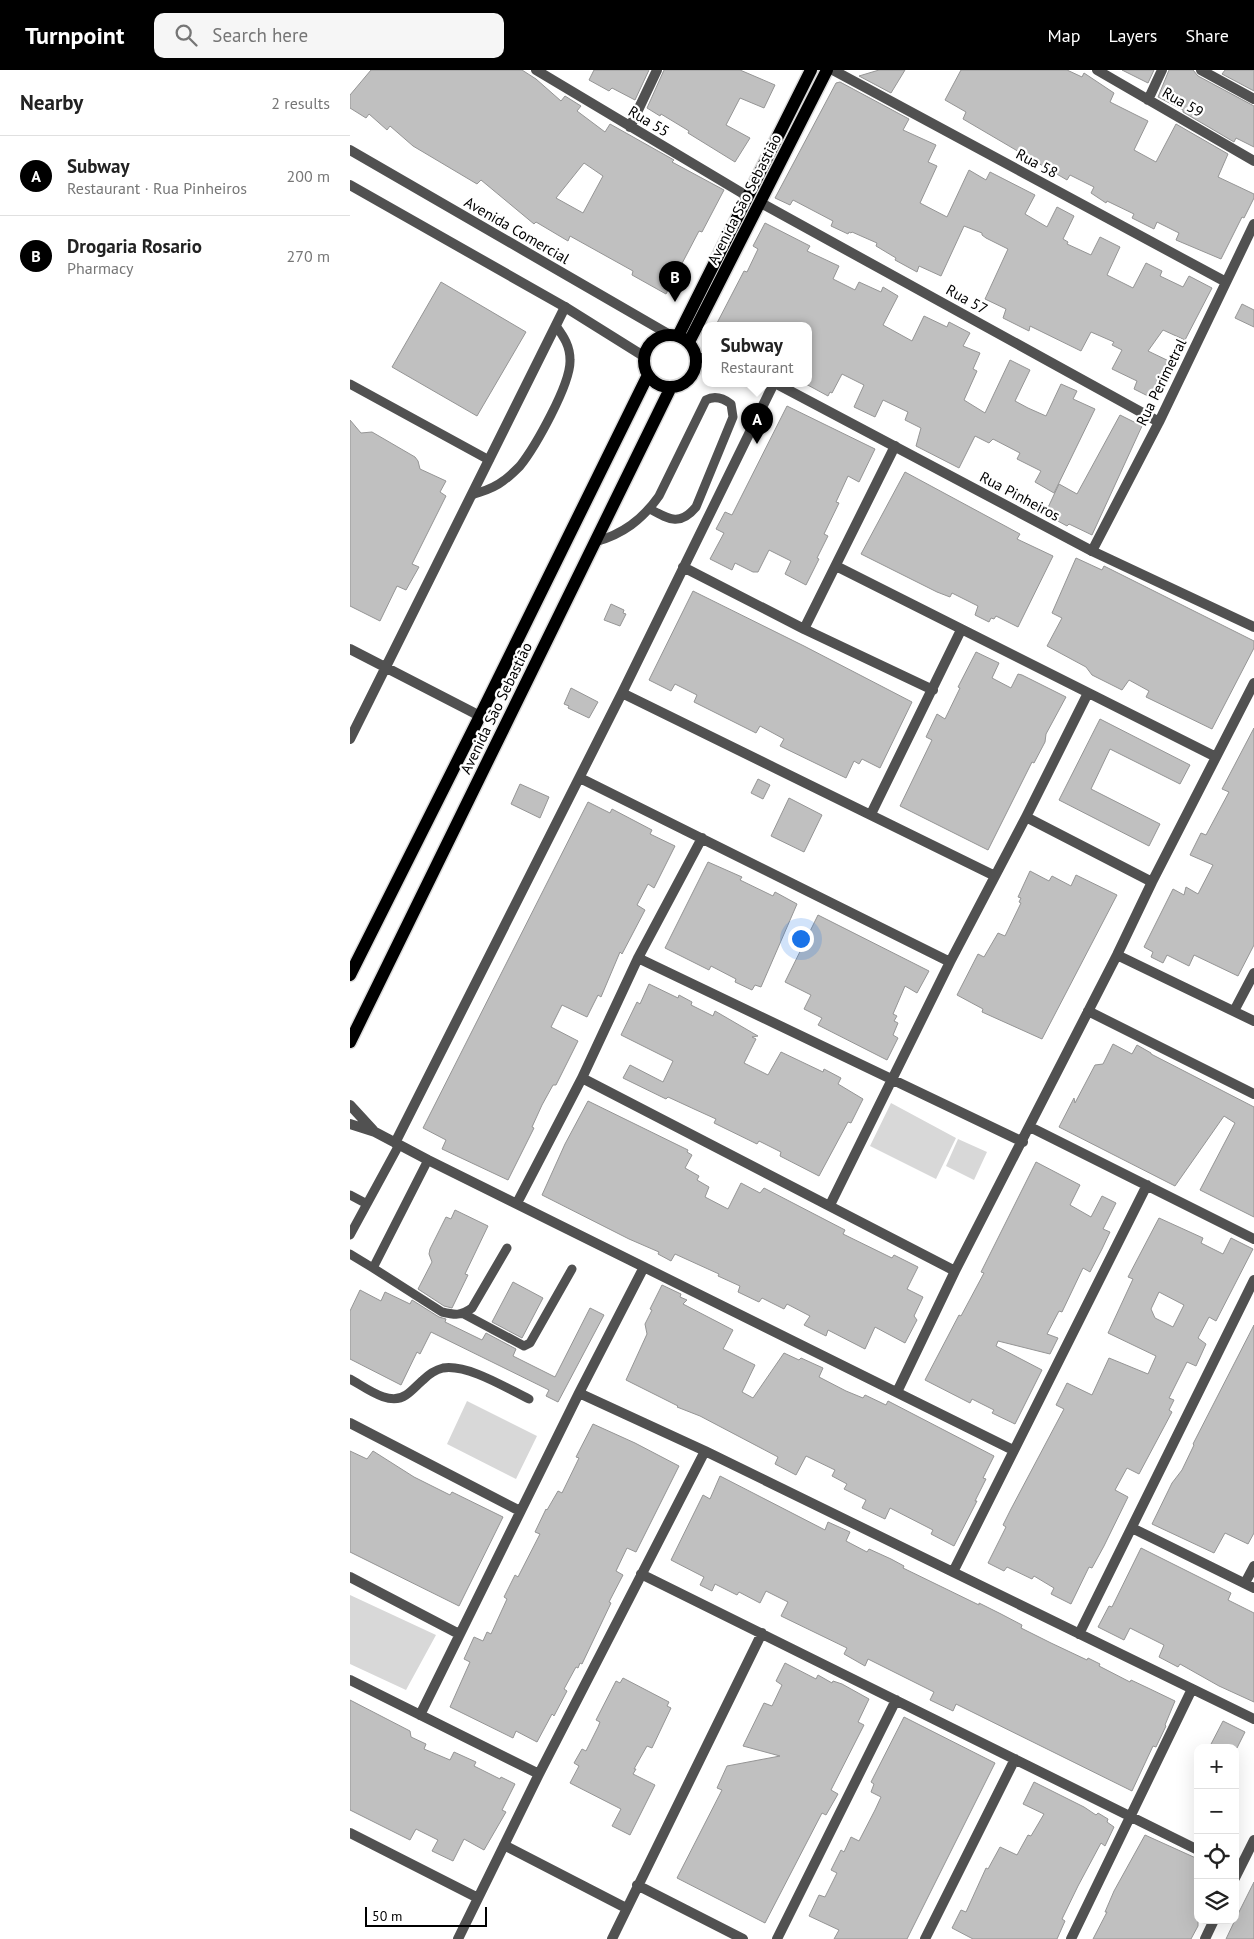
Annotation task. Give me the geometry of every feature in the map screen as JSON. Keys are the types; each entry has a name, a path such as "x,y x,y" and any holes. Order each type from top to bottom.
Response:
{"main road":[{"name":"Avenida São Sebastião","path":"679,337 747,196 811,70"},
{"name":"Avenida São Sebastião","path":"679,337 761,203 828,70"},
{"path":"660,337 679,337 694,349 701,358 694,373 684,383 671,387 656,383 648,374 645,366 645,357 651,343 660,337"},
{"name":"Avenida São Sebastião","path":"350,975 648,374"},
{"name":"Avenida São Sebastião","path":"350,1042 671,387"}],"street":[{"name":"Rua 55","path":"536,70 747,196"},
{"path":"630,127 657,70"},
{"name":"Rua 58","path":"833,70 1226,282"},
{"name":"Rua 59","path":"1097,70 1254,161"},
{"path":"1148,100 1162,70"},
{"path":"1201,70 1254,99"},
{"name":"Avenida Comercial","path":"350,150 679,337"},
{"path":"350,185 565,307 645,357"},
{"name":"Rua 57","path":"761,203 1159,422"},
{"name":"Rua Perimetral","path":"1092,551 1159,422 1254,224"},
{"path":"350,738 565,307"},
{"path":"397,1144 580,778 772,387"},
{"name":"Rua Pinheiros","path":"782,387 1092,551 1254,628"},
{"path":"804,629 895,446"},
{"path":"836,566 1216,757"},
{"path":"683,568 804,629 933,690"},
{"path":"871,814 961,630"},
{"path":"350,649 480,716"},
{"path":"897,1392 1152,882 1254,684"},
{"path":"622,693 995,876"},
{"path":"830,1205 950,962 1088,693"},
{"path":"580,778 950,962"},
{"path":"1026,817 1152,882"},
{"path":"517,1204 582,1078 638,958 702,838"},
{"path":"1117,955 1254,1021"},
{"path":"638,958 1023,1142"},
{"path":"1234,1010 1254,973"},
{"path":"1088,1011 1254,1094"},
{"path":"582,1078 956,1271"},
{"path":"350,1105 375,1132"},
{"path":"350,1124 375,1132 1013,1450"},
{"path":"1030,1127 1254,1239"},
{"path":"952,1572 1147,1185"},
{"path":"420,1716 520,1511 644,1267"},
{"path":"1079,1634 1254,1280"},
{"path":"579,1393 705,1451 1254,1719"},
{"path":"350,1423 520,1511"},
{"path":"458,1939 539,1774 705,1451"},
{"path":"1132,1528 1250,1586 1254,1566"},
{"path":"641,1574 1194,1848"},
{"path":"350,1577 459,1634"},
{"path":"612,1939 762,1633"},
{"path":"350,1680 539,1774"},
{"path":"1071,1939 1192,1689"},
{"path":"777,1939 896,1700"},
{"path":"925,1939 1014,1759"},
{"path":"350,1833 478,1898"},
{"path":"1239,1867 1254,1840"},
{"path":"504,1845 626,1908"},
{"path":"637,1885 743,1939"},
{"path":"1205,1939 1212,1924"}],"lane":[{"path":"472,495 503,482 520,466 545,427 566,382 571,362 569,348 564,336 556,326"},
{"path":"350,384 489,460"},
{"path":"595,542 624,531 650,509 659,496 706,400 712,397 726,400 731,404 733,417 696,507 688,517 681,520 663,516 650,509"},
{"path":"350,1235 397,1144"},
{"path":"372,1268 428,1160"},
{"path":"350,1195 367,1204"},
{"path":"350,1254 442,1312 454,1315 464,1314 472,1308 507,1248"},
{"path":"464,1314 524,1346 530,1343 572,1269"},
{"path":"350,1379 385,1398 396,1399 405,1396 431,1372 443,1368 458,1369 480,1376 529,1399"}],"shaded area":[{"path":"891,1103 956,1138 936,1179 870,1146"},
{"path":"958,1139 987,1152 974,1180 946,1166"},
{"path":"467,1401 537,1436 516,1479 447,1444"},
{"path":"350,1595 436,1635 406,1690 350,1664"}],"building":[{"path":"371,70 522,70 536,79 561,101 565,96 581,106 577,111 605,132 610,124 674,160 672,162 724,190 702,232 699,231 666,294 632,275 633,271 570,236 568,241 536,222 534,224 481,180 477,184 413,146 390,126 387,130 369,114 366,118 350,108 350,95","holes":["584,163 603,176 583,213 556,198"]},
{"path":"594,70 649,70 635,100 612,88 609,91 589,80"},
{"path":"664,70 740,70 775,85 764,108 740,98 726,125 750,138 735,162 688,133 689,131 647,108"},
{"path":"879,70 905,70 891,93 859,76"},
{"path":"961,70 1067,70 1082,77 1084,73 1114,93 1110,102 1148,121 1134,150 1156,162 1176,124 1228,154 1218,177 1254,194 1254,198 1244,218 1242,217 1221,259 1176,240 1179,233 1157,222 1154,229 1132,218 1134,214 1107,201 1106,203 1091,193 1094,187 1070,175 1067,180 963,119 966,112 945,100"},
{"path":"1122,70 1154,70 1148,83"},
{"path":"1169,70 1193,70 1198,76 1254,106 1254,147 1236,138 1234,142 1183,112 1183,110 1158,97"},
{"path":"1225,70 1254,70 1254,91 1222,74"},
{"path":"840,82 909,119 903,130 936,145 928,162 937,166 920,203 947,217 969,170 986,180 990,172 1035,195 1025,214 1047,227 1057,207 1074,216 1063,239 1068,242 1067,244 1091,255 1100,237 1120,247 1107,275 1133,288 1146,263 1162,271 1160,276 1183,287 1189,276 1212,288 1185,340 1163,330 1148,351 1173,363 1154,399 1134,389 1137,381 1112,369 1122,350 1112,345 1114,342 1091,332 1081,351 1030,326 1029,331 1003,318 1006,309 985,299 1008,249 986,238 982,233 964,226 941,276 919,266 917,272 895,260 896,258 876,246 877,243 852,232 848,234 831,226 833,221 793,200 790,205 775,198 836,83"},
{"path":"765,223 810,246 807,251 839,266 833,279 855,290 859,282 881,292 883,287 898,296 883,325 912,341 924,316 947,327 949,322 970,333 963,346 980,353 973,369 977,371 964,400 985,413 1010,360 1030,370 1015,401 1028,408 1046,416 1061,384 1077,391 1073,399 1095,409 1054,493 1035,482 1041,471 1017,459 1020,453 993,439 989,443 975,436 959,468 916,446 921,428 905,420 908,412 883,400 875,417 854,407 864,385 842,374 832,393 830,392 828,396 811,387 812,322 718,322 744,271 747,272 758,249 753,246"},
{"path":"441,282 526,332 477,416 392,367"},
{"path":"1242,304 1254,310 1254,327 1235,318"},
{"path":"787,406 875,449 859,482 848,476 836,502 839,503 824,534 828,536 806,585 785,574 791,561 769,550 758,572 753,572 735,563 732,570 710,559 724,533 716,529 725,512 732,515"},
{"path":"1120,415 1142,426 1092,535 1069,524 1067,526 1045,514 1059,484 1077,494"},
{"path":"350,420 361,433 372,432 415,457 420,469 446,481 440,492 446,496 412,564 419,567 406,590 397,586 380,621 350,606"},
{"path":"905,472 1020,534 1017,539 1053,556 1018,627 996,616 994,619 991,618 989,622 975,615 978,606 952,593 950,597 937,592 861,554"},
{"path":"1076,558 1102,570 1104,566 1254,641 1254,648 1212,729 1146,697 1149,691 1129,680 1122,690 1092,675 1086,667 1047,646 1062,618 1052,613"},
{"path":"693,591 912,702 880,768 862,759 859,764 854,761 846,778 780,746 784,739 760,726 756,733 694,702 697,695 675,684 671,691 649,680"},
{"path":"611,604 624,610 623,613 626,614 620,626 604,620"},
{"path":"976,652 999,663 992,678 1011,688 1018,674 1066,697 1046,734 1045,742 1034,763 1032,762 988,850 900,806 932,740 926,737 937,714 945,719 960,688 958,687"},
{"path":"571,688 598,702 589,718 568,708 569,706 564,704"},
{"path":"1100,719 1190,765 1180,784 1110,749 1091,789 1160,824 1149,846 1059,800"},
{"path":"1254,728 1254,945 1238,976 1194,955 1189,966 1167,955 1163,963 1151,957 1153,952 1144,947 1173,889 1184,895 1186,887 1198,894 1213,865 1190,855 1201,833 1206,835 1229,792 1222,789"},
{"path":"758,779 770,785 763,799 751,793"},
{"path":"520,784 549,797 540,818 511,804"},
{"path":"789,798 822,815 804,852 771,836"},
{"path":"588,802 610,813 612,809 652,830 650,834 675,846 654,888 648,884 637,905 645,910 622,954 620,952 601,997 598,995 587,1017 562,1005 551,1027 578,1041 556,1085 553,1085 542,1105 532,1127 534,1128 508,1180 442,1149 446,1140 423,1128"},
{"path":"708,862 742,877 740,880 773,896 775,892 797,904 761,987 755,985 752,990 735,982 736,979 711,966 709,970 665,948"},
{"path":"1030,871 1049,881 1052,876 1071,886 1076,875 1117,895 1042,1039 982,1012 983,1009 957,995 978,954 984,957 998,933 1005,936 1021,903 1019,902 1021,898 1018,897"},
{"path":"818,915 929,971 917,993 905,986 893,1014 897,1016 894,1021 898,1023 893,1035 898,1038 887,1060 818,1025 822,1018 804,1009 811,995 785,982"},
{"path":"649,984 678,998 679,995 692,1002 691,1005 713,1016 715,1011 758,1036 752,1037 756,1039 744,1063 768,1075 781,1052 823,1072 824,1069 841,1078 838,1084 863,1099 851,1123 848,1122 819,1176 780,1156 781,1152 759,1141 757,1144 714,1123 716,1119 668,1097 666,1099 623,1078 630,1065 663,1082 673,1061 621,1035 637,1002 640,1004"},
{"path":"1113,1044 1132,1054 1137,1045 1254,1107 1254,1217 1200,1190 1235,1123 1224,1116 1175,1186 1059,1127 1074,1098 1075,1103 1095,1065 1103,1064"},
{"path":"588,1101 688,1150 687,1152 692,1155 685,1168 699,1176 697,1180 709,1187 705,1197 728,1209 741,1183 760,1193 764,1188 845,1230 843,1234 892,1258 894,1255 918,1267 907,1289 923,1297 914,1316 917,1320 905,1343 875,1327 865,1349 828,1330 826,1336 804,1325 810,1316 787,1304 784,1309 762,1298 759,1302 738,1292 740,1286 718,1276 719,1274 675,1254 671,1261 658,1254 659,1252 542,1195 565,1144"},
{"path":"1036,1162 1080,1185 1070,1205 1091,1217 1102,1196 1116,1203 1103,1229 1110,1232 1090,1272 1083,1268 1062,1312 1059,1311 1047,1334 1058,1338 1050,1354 998,1341 996,1346 1042,1370 1015,1424 992,1413 994,1410 972,1399 970,1403 925,1380 959,1315 961,1316 984,1273 981,1272"},
{"path":"455,1210 488,1226 465,1274 468,1275 452,1308 444,1306 418,1289 432,1262 429,1254 430,1249 446,1217 451,1219"},
{"path":"1159,1218 1203,1238 1201,1243 1223,1254 1231,1238 1253,1249 1216,1321 1209,1317 1198,1338 1206,1344 1196,1366 1187,1362 1169,1398 1174,1400 1169,1410 1172,1412 1139,1474 1127,1468 1115,1490 1128,1497 1104,1546 1092,1568 1089,1567 1071,1604 1051,1594 1054,1588 1034,1576 1032,1579 1007,1567 1004,1571 988,1563 1006,1527 1003,1525 1064,1409 1056,1405 1067,1383 1092,1395 1109,1358 1148,1374 1156,1356 1108,1333 1133,1279 1128,1277","holes":["1159,1292 1184,1305 1173,1327 1155,1318 1151,1309"]},
{"path":"513,1282 543,1298 522,1338 492,1322"},
{"path":"662,1285 681,1294 680,1297 687,1300 683,1304 733,1330 723,1349 755,1365 742,1392 753,1398 784,1353 823,1368 819,1377 846,1391 863,1398 865,1395 886,1405 888,1401 994,1456 983,1478 986,1479 975,1501 977,1501 954,1546 931,1534 933,1530 890,1508 885,1519 862,1508 866,1500 844,1489 847,1484 832,1476 835,1470 806,1456 796,1475 775,1464 778,1457 626,1380 647,1334 645,1324"},
{"path":"360,1290 381,1301 385,1292 410,1304 412,1300 439,1317 446,1319 445,1322 482,1340 486,1333 516,1349 513,1356 555,1377 590,1308 604,1315 558,1402 546,1396 549,1390 431,1332 420,1354 417,1352 401,1385 350,1359 350,1311"},
{"path":"1254,1325 1254,1533 1248,1544 1225,1533 1214,1553 1152,1524 1172,1483 1182,1470 1193,1444"},
{"path":"593,1424 679,1466 636,1552 627,1548 616,1571 623,1575 609,1602 611,1603 582,1664 580,1663 578,1668 576,1667 564,1689 567,1691 554,1716 552,1714 537,1742 516,1731 513,1738 450,1707 470,1662 464,1659 474,1637 483,1641 487,1632 491,1634 507,1599 504,1597 515,1575 518,1577 540,1534 535,1532 546,1509 558,1491 562,1493 579,1458 576,1457"},
{"path":"350,1451 367,1459 373,1451 414,1477 450,1495 452,1492 503,1517 459,1606 350,1552"},
{"path":"720,1476 825,1530 828,1522 850,1532 846,1541 867,1552 869,1549 891,1559 904,1566 903,1568 1022,1625 1021,1628 1051,1643 1087,1660 1088,1658 1130,1682 1131,1680 1175,1701 1156,1747 1153,1746 1132,1791 956,1704 953,1711 930,1700 934,1692 868,1659 865,1666 844,1654 847,1648 781,1616 788,1602 766,1591 760,1603 739,1592 737,1595 715,1584 712,1591 700,1585 704,1577 671,1560 703,1495 710,1499"},
{"path":"1141,1548 1231,1593 1228,1600 1254,1613 1254,1702 1219,1686 1180,1664 1178,1667 1159,1657 1164,1645 1130,1628 1124,1640 1098,1627 1109,1606 1112,1607"},
{"path":"785,1663 816,1679 818,1675 832,1683 833,1681 842,1684 869,1699 858,1722 864,1725 831,1790 838,1794 826,1815 822,1813 765,1923 677,1878 722,1790 717,1788 727,1766 780,1756 743,1746 764,1703 772,1706 782,1685 776,1681"},
{"path":"623,1678 669,1702 667,1706 671,1708 652,1748 647,1746 634,1769 636,1769 633,1774 655,1785 630,1835 612,1826 621,1809 570,1783 579,1766 574,1763 582,1749 586,1751 600,1722 596,1720 616,1681 620,1683"},
{"path":"350,1700 410,1731 411,1737 426,1744 424,1749 450,1760 454,1752 476,1762 474,1766 515,1784 502,1810 506,1812 484,1850 464,1839 453,1861 432,1851 438,1840 416,1829 410,1840 350,1810"},
{"path":"904,1717 995,1763 907,1939 834,1939 839,1930 809,1916 819,1895 825,1897 837,1873 831,1870 841,1850 844,1852 851,1837 859,1841 875,1810 881,1797 871,1792 874,1784 871,1782"},
{"path":"1223,1721 1245,1732 1239,1744 1211,1744"},
{"path":"1034,1782 1096,1815 1098,1813 1108,1819 1107,1822 1114,1827 1105,1846 1101,1843 1078,1886 1062,1919 1065,1921 1057,1939 973,1939 952,1928 961,1910 966,1912 986,1868 988,1869 1000,1847 1017,1855 1028,1835 1031,1836 1044,1814 1023,1804"},
{"path":"1145,1835 1194,1857 1194,1924 1198,1924 1198,1926 1191,1939 1093,1939 1107,1912 1105,1912 1114,1891"},
{"path":"1254,1882 1254,1939 1226,1939 1233,1924 1239,1924 1239,1912"}],"place":[{"name":"Drogaria Rosario","path":"675,302"},
{"name":"Subway","path":"757,444"}]}
